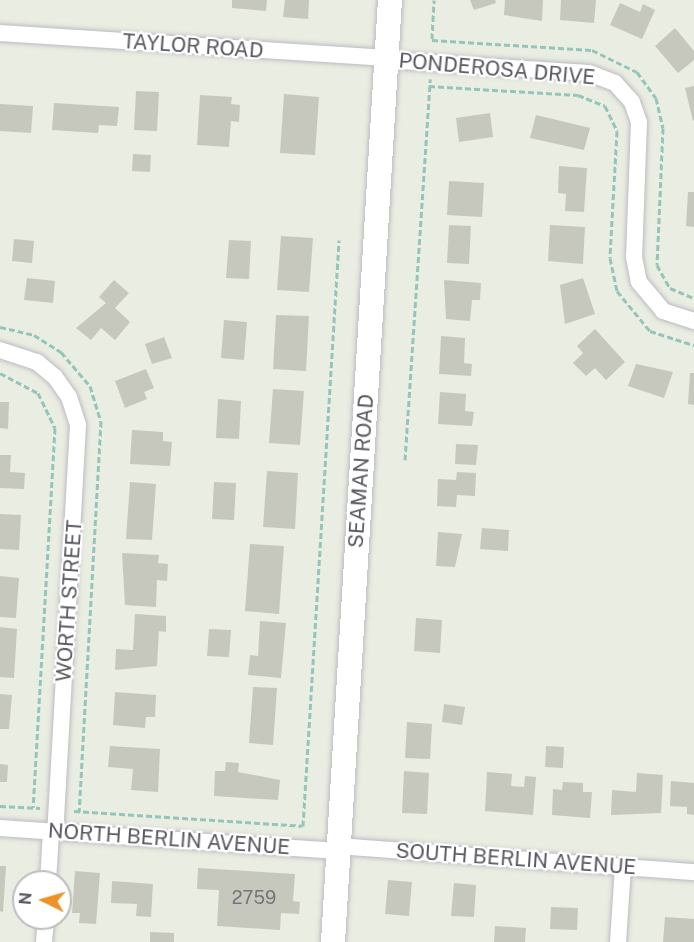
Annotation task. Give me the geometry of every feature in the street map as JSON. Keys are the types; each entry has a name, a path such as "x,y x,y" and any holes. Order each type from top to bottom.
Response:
{"street":[{"name":"SEAMAN ROAD","path":"333,942 390,0"},
{"name":"TAYLOR ROAD","path":"0,33 386,59"},
{"name":"PONDEROSA DRIVE","path":"386,59 589,73 615,84 632,102 639,122 634,257 639,282 663,311 694,321"},
{"name":"WORTH STREET","path":"0,350 37,362 55,377 74,411 78,437 56,810 49,870"},
{"name":"NORTH BERLIN AVENUE","path":"0,828 338,849"},
{"name":"SOUTH BERLIN AVENUE","path":"338,849 694,872"},
{"path":"618,942 623,867"}],"path":[{"path":"432,46 434,0"},
{"path":"432,40 592,50 637,72 656,98 663,128 657,265 670,288 694,298"},
{"path":"405,460 430,72"},
{"path":"429,86 578,95 605,105 617,131 610,258 617,291 650,331 694,345"},
{"path":"0,806 303,826 339,240"},
{"path":"0,373 38,393 55,428 33,808"}],"building":[{"path":"232,0 267,0 266,11 232,8"},
{"path":"285,0 309,0 308,19 283,17"},
{"path":"470,0 495,0 496,3 474,10"},
{"path":"505,0 543,0 542,21 504,15"},
{"path":"561,0 596,0 594,23 560,20"},
{"path":"620,3 640,12 643,4 655,10 642,39 610,25"},
{"path":"675,28 694,51 694,60 678,73 655,46"},
{"path":"694,86 694,120 693,121 685,88"},
{"path":"136,91 159,92 157,131 134,130"},
{"path":"284,94 319,97 315,155 280,153"},
{"path":"200,95 232,97 231,104 240,105 239,122 231,121 229,147 197,145"},
{"path":"54,103 119,107 117,126 99,125 98,133 52,130"},
{"path":"0,104 33,106 31,133 0,131"},
{"path":"490,113 493,137 459,142 456,118"},
{"path":"536,115 590,128 584,150 530,138"},
{"path":"133,154 151,155 150,172 132,171"},
{"path":"559,166 587,168 584,212 565,211 566,194 558,193"},
{"path":"449,181 484,183 482,217 447,215"},
{"path":"688,192 694,192 694,227 686,226"},
{"path":"449,225 471,226 469,264 447,263"},
{"path":"550,225 585,227 583,264 548,261"},
{"path":"281,236 313,238 309,292 277,290"},
{"path":"14,239 34,241 32,263 12,261"},
{"path":"229,240 251,241 249,279 226,278"},
{"path":"27,278 55,281 53,303 24,300"},
{"path":"583,278 595,314 565,324 560,285"},
{"path":"114,280 129,293 115,308 130,322 115,340 101,328 91,340 76,328 106,303 99,297"},
{"path":"444,280 481,283 480,300 472,300 470,321 446,319"},
{"path":"276,315 309,316 306,371 273,369"},
{"path":"224,320 247,322 244,360 221,358"},
{"path":"595,329 625,362 606,380 595,368 586,376 573,363 583,353 577,346"},
{"path":"441,336 465,338 464,363 472,364 471,376 439,374"},
{"path":"164,337 172,358 152,364 145,344"},
{"path":"636,364 673,372 664,398 628,386"},
{"path":"146,369 154,388 144,392 147,399 125,408 115,381"},
{"path":"690,373 694,373 694,405 688,404"},
{"path":"273,389 304,391 300,445 269,443"},
{"path":"440,392 466,394 465,411 474,412 472,426 438,424"},
{"path":"218,399 241,401 239,439 216,438"},
{"path":"0,402 9,402 8,429 0,428"},
{"path":"132,430 163,432 163,441 172,442 170,466 130,464"},
{"path":"456,444 478,445 476,465 455,464"},
{"path":"0,455 11,455 10,472 25,473 24,489 0,488"},
{"path":"267,471 298,473 295,529 263,527"},
{"path":"457,472 476,473 475,496 457,495 456,507 437,506 438,479 456,480"},
{"path":"130,482 156,484 152,540 126,539"},
{"path":"214,482 236,483 234,520 212,519"},
{"path":"0,514 21,515 19,550 0,549"},
{"path":"482,528 509,530 508,551 480,549"},
{"path":"438,532 462,534 455,567 436,566"},
{"path":"250,544 284,546 279,614 245,611"},
{"path":"122,553 159,555 158,563 168,564 167,581 157,580 156,607 125,605"},
{"path":"0,576 19,578 16,618 0,617"},
{"path":"135,614 166,616 166,632 159,631 157,666 115,670 116,649 133,650"},
{"path":"416,618 442,620 440,653 414,651"},
{"path":"260,621 286,623 281,678 248,675 250,655 258,656"},
{"path":"0,627 17,629 14,678 0,677"},
{"path":"209,629 231,630 229,657 207,656"},
{"path":"253,687 277,688 273,745 249,743"},
{"path":"115,692 156,695 155,717 146,717 145,728 113,725"},
{"path":"0,694 12,695 9,729 0,729"},
{"path":"444,704 465,707 462,725 442,722"},
{"path":"407,722 432,724 430,759 405,758"},
{"path":"110,746 160,749 158,792 131,790 133,769 108,767"},
{"path":"546,746 564,747 563,768 545,767"},
{"path":"226,762 239,763 238,772 280,780 278,800 214,796 215,771 225,771"},
{"path":"0,764 8,765 7,782 0,782"},
{"path":"404,771 429,773 427,814 402,813"},
{"path":"487,772 512,774 511,786 524,787 525,776 536,777 533,815 485,811"},
{"path":"637,773 663,775 661,813 611,815 612,790 636,792"},
{"path":"671,781 694,783 694,815 687,814 687,807 670,806"},
{"path":"563,782 583,783 583,792 592,792 590,818 552,815 553,789 562,790"},
{"path":"0,866 6,866 3,912 0,911"},
{"path":"198,868 295,874 293,901 300,902 299,914 281,913 280,930 217,926 219,890 197,889"},
{"path":"75,871 100,873 96,924 79,923 80,913 72,913"},
{"path":"388,880 412,882 409,916 385,914"},
{"path":"112,881 153,884 151,917 136,916 137,904 111,903"},
{"path":"454,883 476,885 474,917 451,916"},
{"path":"551,907 578,908 577,930 550,929"},
{"path":"665,917 694,919 694,942 663,942"},
{"path":"495,926 526,928 525,942 494,942"},
{"path":"150,932 174,933 174,942 150,942"}]}
